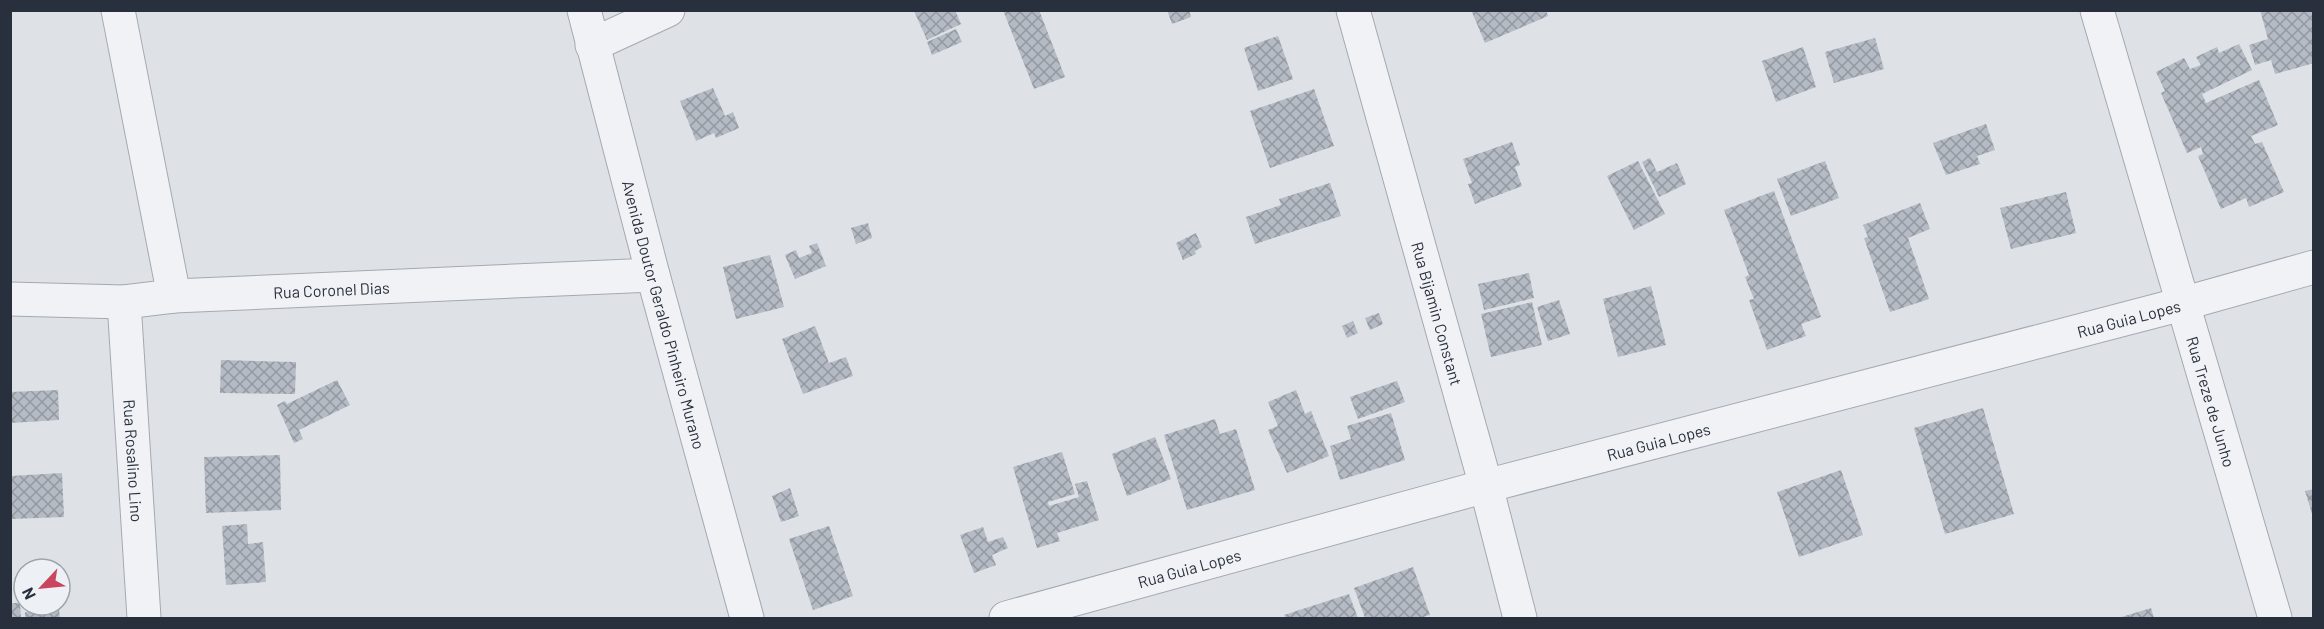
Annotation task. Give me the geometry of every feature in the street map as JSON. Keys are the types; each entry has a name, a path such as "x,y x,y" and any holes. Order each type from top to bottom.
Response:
{"street":[{"path":"118,10 174,296"},
{"name":"Avenida Doutor Geraldo Pinheiro Murano","path":"584,10 653,275 747,618"},
{"path":"592,45 669,10"},
{"name":"Rua Bijamin Constant","path":"1353,10 1486,486 1520,618"},
{"name":"Rua Treze de Junho","path":"2097,10 2275,618"},
{"name":"Rua Guia Lopes","path":"1006,618 1486,486 2182,304 2313,267"},
{"name":"Rua Coronel Dias","path":"10,298 124,302 174,296 653,275"},
{"name":"Rua Rosalino Lino","path":"124,302 144,618"}],"building":[{"path":"955,10 961,24 927,40 914,11"},
{"path":"1003,10 1039,10 1065,77 1034,89"},
{"path":"1167,10 1189,10 1191,17 1172,24"},
{"path":"1471,10 1546,10 1548,16 1485,43"},
{"path":"2260,10 2314,10 2314,63 2275,74 2271,60 2255,65 2249,45 2268,39"},
{"path":"956,29 962,42 932,55 927,42"},
{"path":"1278,36 1293,79 1258,91 1244,48"},
{"path":"1875,38 1884,69 1834,83 1825,52"},
{"path":"2239,44 2252,70 2202,94 2206,103 2259,80 2278,125 2251,136 2255,144 2262,142 2284,192 2249,207 2246,198 2221,209 2198,156 2203,154 2201,147 2187,153 2161,93 2165,91 2156,72 2184,58 2190,69 2201,65 2196,57 2217,47 2219,53"},
{"path":"1803,47 1816,87 1776,102 1762,61"},
{"path":"713,88 725,116 733,112 739,128 716,138 714,133 696,141 680,101"},
{"path":"1314,89 1334,146 1270,168 1250,111"},
{"path":"1986,124 1995,150 1977,156 1980,164 1946,175 1933,143"},
{"path":"1512,142 1520,165 1515,167 1522,186 1475,204 1468,184 1472,183 1463,159"},
{"path":"1650,158 1657,172 1677,163 1686,184 1659,197 1642,162"},
{"path":"1638,161 1665,214 1634,230 1607,176"},
{"path":"1825,161 1839,198 1791,216 1777,179"},
{"path":"1330,183 1341,216 1255,244 1246,217 1281,205 1279,199"},
{"path":"1774,191 1821,317 1801,324 1806,336 1767,350 1749,300 1754,299 1745,277 1749,275 1724,210"},
{"path":"2066,192 2076,233 2011,249 2000,208"},
{"path":"1920,203 1930,229 1908,238 1929,299 1890,312 1864,238 1868,237 1863,225"},
{"path":"868,223 872,238 856,244 851,228"},
{"path":"1196,233 1202,247 1195,251 1196,254 1183,260 1176,243"},
{"path":"817,243 826,266 795,279 785,255 796,250 799,258 812,253 809,246"},
{"path":"770,255 784,307 736,319 723,267"},
{"path":"1529,273 1534,298 1484,310 1478,284"},
{"path":"1651,286 1666,345 1618,357 1603,299"},
{"path":"1559,300 1570,334 1548,341 1537,307"},
{"path":"1532,302 1542,345 1491,357 1481,314"},
{"path":"1379,313 1383,324 1370,330 1365,318"},
{"path":"1353,321 1358,333 1347,338 1342,326"},
{"path":"815,326 829,363 846,357 853,376 803,394 782,339"},
{"path":"221,360 296,362 295,394 220,393"},
{"path":"337,380 350,405 299,430 303,439 294,443 277,405 285,401 287,404"},
{"path":"1397,381 1405,402 1358,419 1350,397"},
{"path":"58,390 59,420 10,423 10,392"},
{"path":"1296,390 1305,414 1311,411 1329,456 1287,473 1268,430 1278,426 1268,402"},
{"path":"1983,408 2014,514 1945,534 1914,428"},
{"path":"1391,413 1405,460 1340,480 1330,446 1351,439 1347,426"},
{"path":"1215,419 1220,434 1236,429 1255,490 1187,510 1164,435"},
{"path":"1155,437 1171,479 1127,496 1112,454"},
{"path":"1062,452 1075,494 1048,502 1049,506 1079,497 1075,484 1087,481 1099,520 1057,533 1060,541 1037,548 1013,467"},
{"path":"280,455 281,510 206,513 204,457"},
{"path":"1841,470 1863,535 1799,557 1777,492"},
{"path":"62,473 64,517 10,519 10,476"},
{"path":"790,488 799,516 781,522 772,496"},
{"path":"2314,489 2314,517 2313,517 2305,491"},
{"path":"247,524 248,544 263,542 266,582 226,585 222,526"},
{"path":"829,526 853,596 813,610 789,539"},
{"path":"983,527 988,542 1003,537 1008,548 992,555 996,565 974,573 960,535"},
{"path":"1413,567 1430,615 1420,618 1365,618 1354,588"},
{"path":"1349,594 1358,618 1286,618 1284,615"},
{"path":"10,603 12,603 12,617 21,618 10,618"},
{"path":"2151,608 2154,618 2118,618"},
{"path":"60,617 60,618 25,618"}]}
